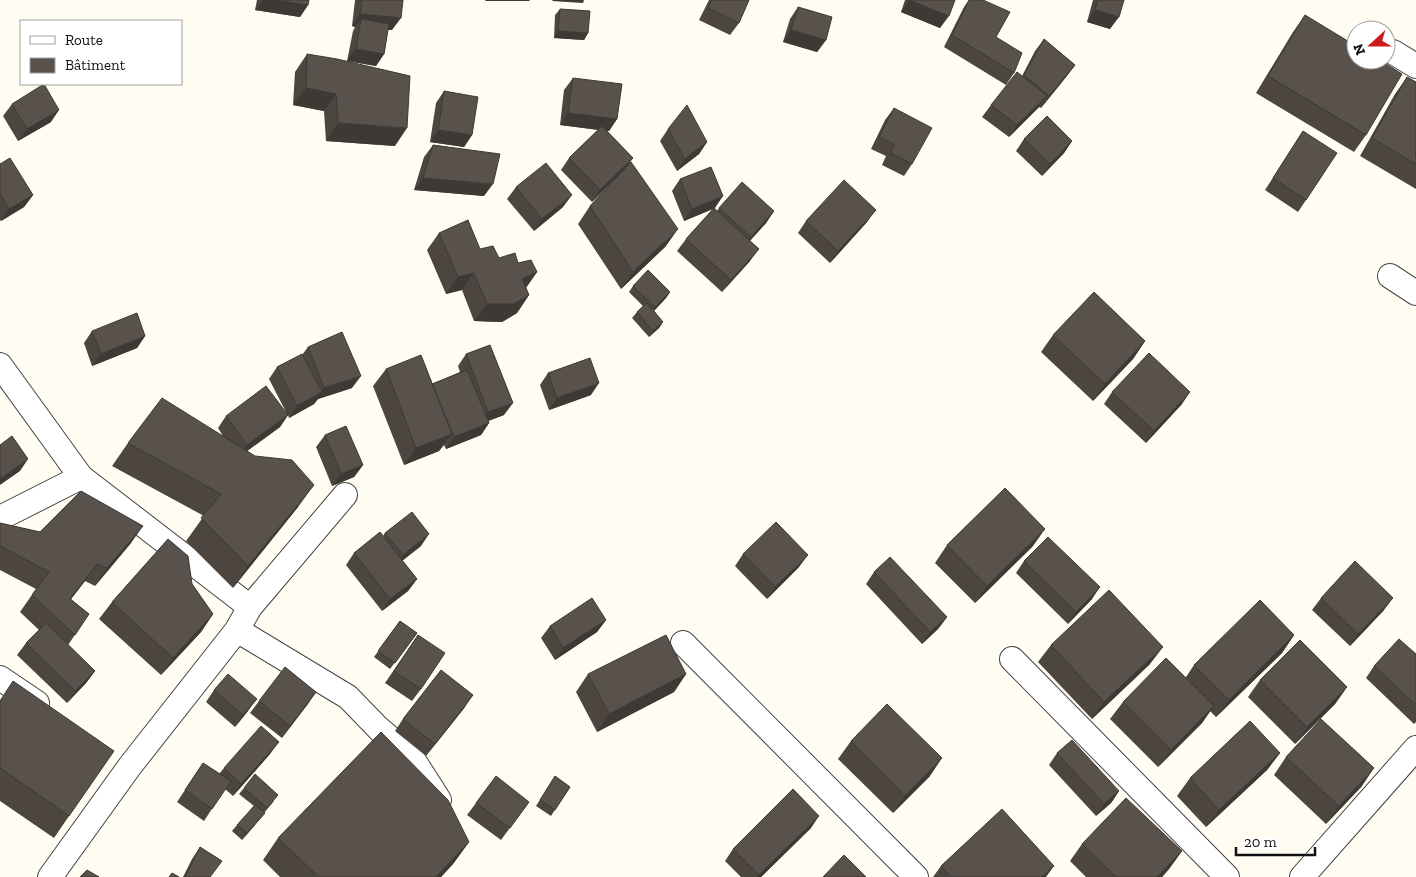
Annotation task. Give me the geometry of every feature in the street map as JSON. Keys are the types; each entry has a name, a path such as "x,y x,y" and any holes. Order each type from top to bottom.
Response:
{"street":[{"path":"1396,54 1416,66"},
{"path":"1390,276 1416,293"},
{"path":"0,365 81,477 250,607"},
{"path":"0,518 81,477"},
{"path":"50,877 122,761 237,630 250,607 345,495"},
{"path":"237,630 348,697 378,728 411,756 451,819"},
{"path":"683,643 916,877"},
{"path":"1012,659 1227,877"},
{"path":"0,678 57,716"},
{"path":"1302,877 1416,748"}],"building":[{"path":"274,0 309,0 308,5"},
{"path":"362,0 403,0 401,18 360,14"},
{"path":"712,0 749,0 739,23 708,8"},
{"path":"909,0 955,0 949,16"},
{"path":"969,0 983,0 1010,12 996,37 1022,53 1014,73 952,35"},
{"path":"1098,0 1124,0 1119,17 1095,10"},
{"path":"798,7 832,17 826,40 791,30"},
{"path":"560,9 590,11 588,33 558,31"},
{"path":"1305,15 1346,40 1346,70 1396,70 1402,74 1366,135 1268,76"},
{"path":"361,19 389,24 384,54 356,49"},
{"path":"1044,39 1075,65 1049,96 1024,75"},
{"path":"307,54 410,76 407,128 338,123 336,94 306,88"},
{"path":"1017,72 1047,96 1017,125 991,105"},
{"path":"1407,77 1416,82 1416,164 1372,138"},
{"path":"573,78 622,84 617,119 568,113"},
{"path":"45,85 59,110 27,129 12,104"},
{"path":"444,91 478,97 472,135 438,130"},
{"path":"687,105 707,142 685,159 668,129"},
{"path":"894,108 932,128 912,164 891,153 894,144 879,137"},
{"path":"1047,116 1072,141 1050,164 1024,139"},
{"path":"602,126 633,158 600,190 569,158"},
{"path":"1303,131 1337,153 1306,200 1273,178"},
{"path":"433,145 500,154 493,184 423,178"},
{"path":"10,158 33,195 9,209 0,194 0,164"},
{"path":"631,162 678,229 633,272 590,206"},
{"path":"546,163 572,195 542,219 516,187"},
{"path":"711,167 723,196 692,209 680,179"},
{"path":"844,180 876,210 838,251 806,221"},
{"path":"742,182 774,211 751,237 719,208"},
{"path":"714,208 759,249 731,280 686,239"},
{"path":"468,220 480,249 493,246 499,258 515,253 518,263 531,260 537,272 522,279 529,295 514,304 487,304 474,273 458,277 439,233"},
{"path":"648,270 670,292 655,307 633,286"},
{"path":"1094,292 1145,341 1105,384 1053,335"},
{"path":"647,303 663,322 653,331 637,312"},
{"path":"137,313 145,336 101,354 92,331"},
{"path":"342,332 361,376 324,388 308,347"},
{"path":"490,345 513,403 488,412 466,354"},
{"path":"1149,353 1190,392 1154,431 1112,392"},
{"path":"302,354 322,392 297,406 277,367"},
{"path":"421,355 452,434 416,448 386,369"},
{"path":"590,358 599,383 557,398 548,373"},
{"path":"467,370 489,423 454,437 432,384"},
{"path":"266,386 288,415 247,445 226,416"},
{"path":"162,398 255,456 292,460 314,485 248,566 201,518 221,494 128,443"},
{"path":"346,426 363,465 341,474 325,435"},
{"path":"12,436 28,459 0,479 0,445"},
{"path":"1005,488 1045,529 987,586 947,545"},
{"path":"81,491 143,526 107,568 97,564 70,599 89,614 75,635 32,595 49,572 0,546 0,523 40,532"},
{"path":"412,512 429,534 403,555 385,533"},
{"path":"776,522 808,555 775,587 743,554"},
{"path":"380,532 417,579 390,599 354,553"},
{"path":"1048,537 1100,587 1076,612 1024,561"},
{"path":"168,539 188,556 192,584 213,614 173,658 112,602"},
{"path":"890,557 947,617 930,632 874,572"},
{"path":"1355,561 1393,598 1358,634 1321,598"},
{"path":"1109,590 1163,647 1104,702 1051,645"},
{"path":"592,598 606,620 563,648 550,626"},
{"path":"1260,600 1294,635 1229,700 1194,665"},
{"path":"400,621 417,633 395,663 378,651"},
{"path":"46,623 95,671 75,691 26,643"},
{"path":"418,635 445,653 421,689 394,671"},
{"path":"666,635 686,674 609,714 588,674"},
{"path":"1399,639 1416,654 1416,705 1374,666"},
{"path":"1300,640 1347,687 1307,727 1260,680"},
{"path":"1166,658 1214,706 1171,750 1123,702"},
{"path":"285,667 316,692 290,726 259,701"},
{"path":"441,670 473,695 435,744 403,719"},
{"path":"228,674 257,699 243,715 214,690"},
{"path":"13,681 114,751 69,816 0,768 0,701"},
{"path":"887,704 942,758 905,796 851,741"},
{"path":"1321,719 1374,768 1339,806 1286,757"},
{"path":"1250,721 1280,753 1219,810 1190,778"},
{"path":"261,726 279,742 241,784 224,768"},
{"path":"381,732 448,800 469,842 436,877 319,877 278,838"},
{"path":"1072,740 1119,791 1104,804 1057,753"},
{"path":"203,763 231,781 212,809 185,790"},
{"path":"255,774 278,795 267,808 244,788"},
{"path":"496,776 529,802 510,828 476,803"},
{"path":"555,776 570,787 555,810 540,800"},
{"path":"793,789 819,816 759,875 733,849"},
{"path":"1126,798 1182,851 1157,877 1116,877 1082,844"},
{"path":"255,805 265,813 247,833 237,825"},
{"path":"1002,809 1054,866 1041,877 951,877 941,866"},
{"path":"200,847 222,861 210,877 185,877"},
{"path":"844,855 866,877 823,877"},
{"path":"87,870 99,877 80,877"},
{"path":"172,873 179,877 169,877"}]}
